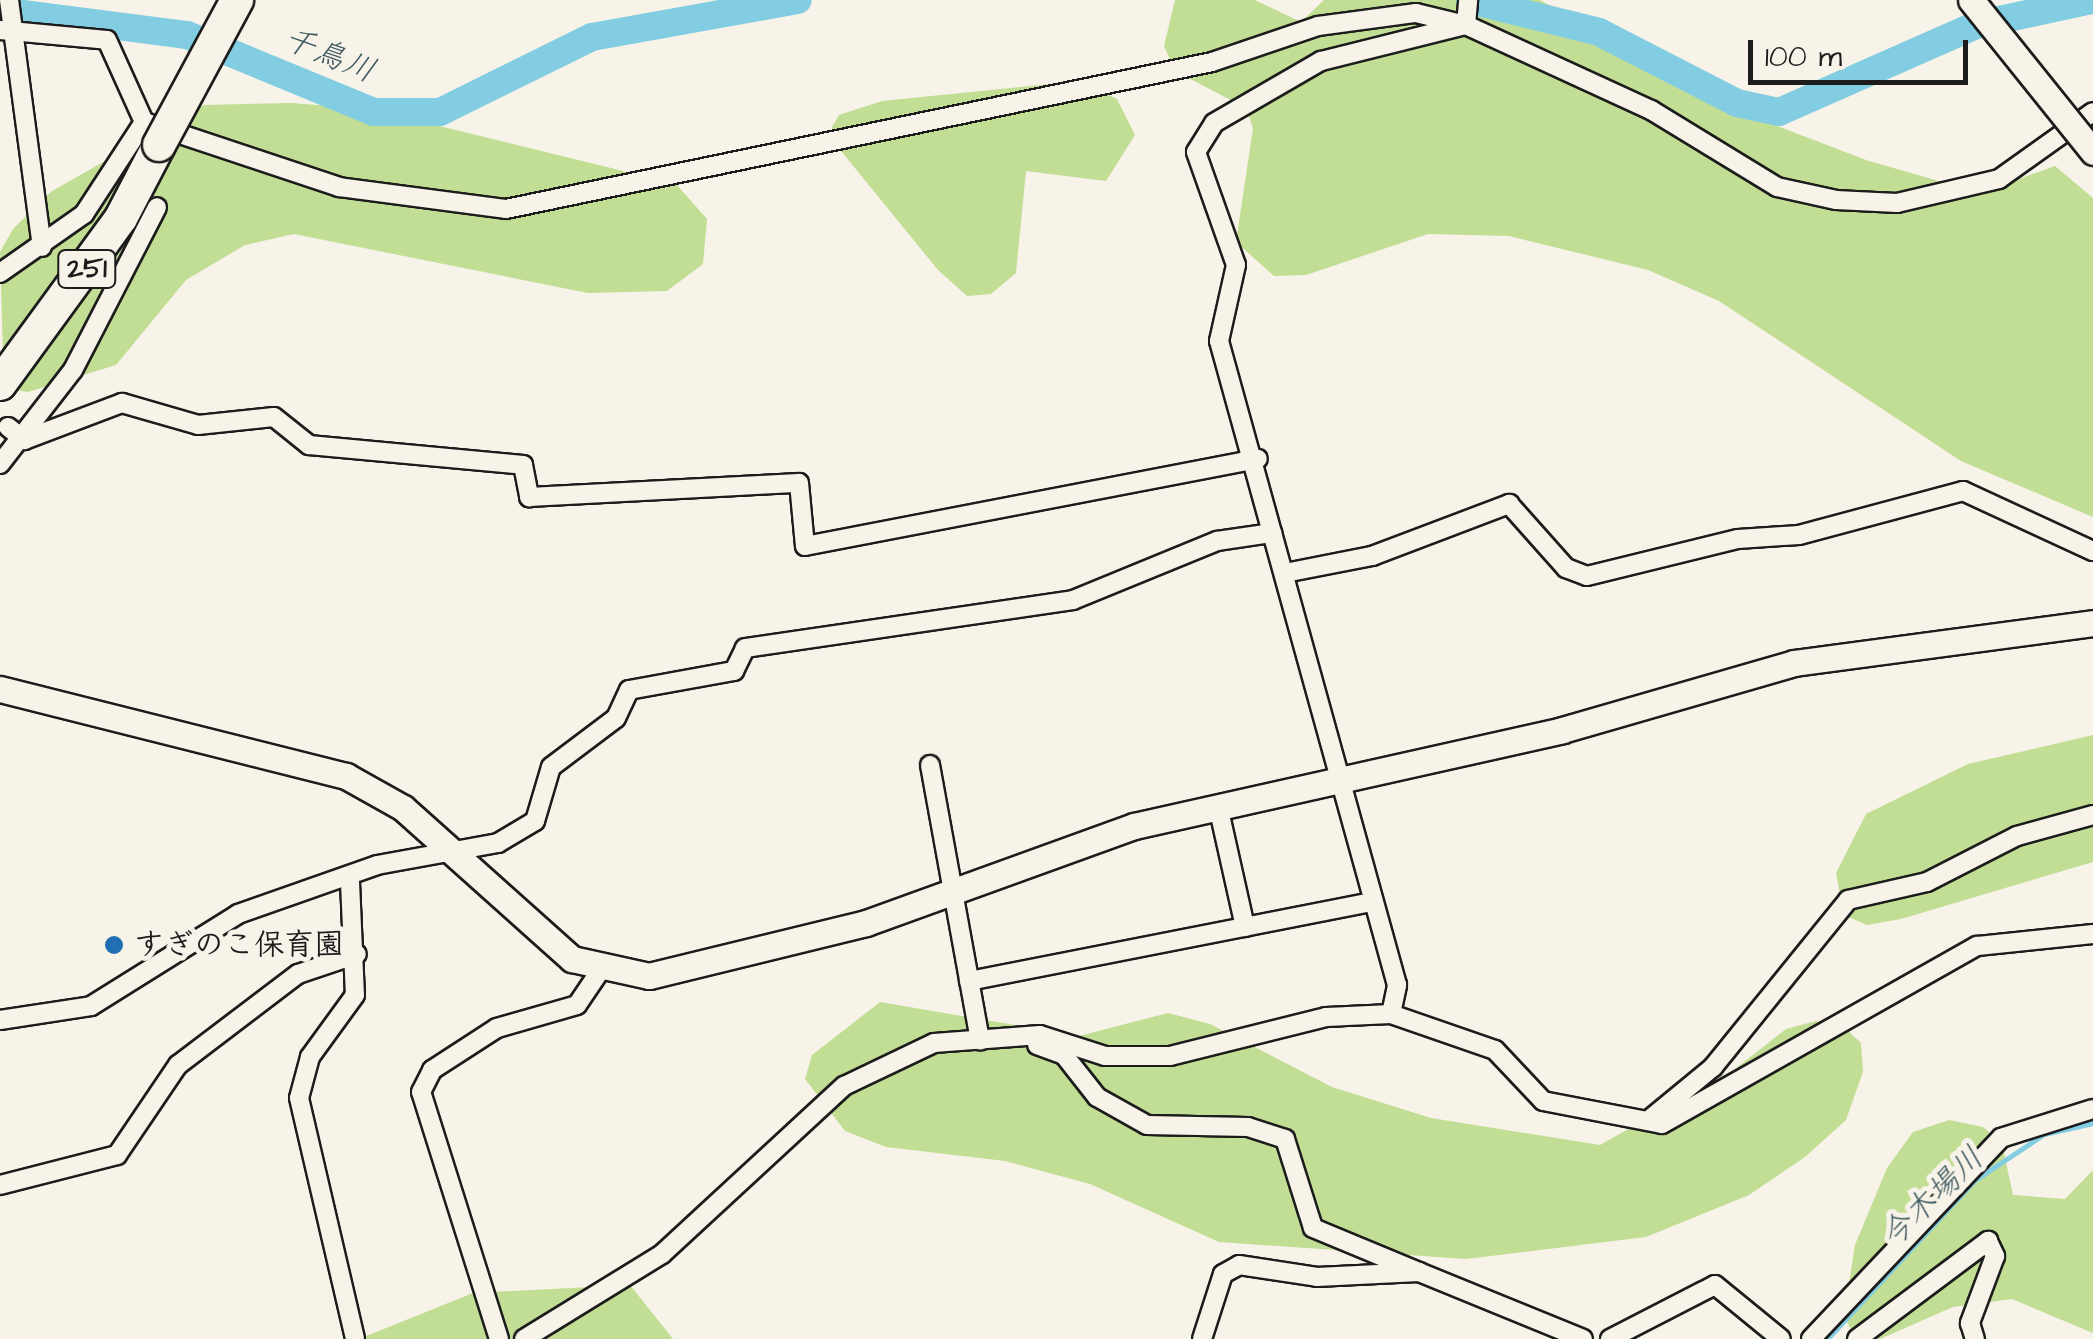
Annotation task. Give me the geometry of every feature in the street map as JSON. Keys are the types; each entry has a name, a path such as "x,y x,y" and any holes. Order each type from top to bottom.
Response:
{"highway":[{"name":"251","path":"0,384 121,218 152,133 238,0"}],"street":[{"path":"9,0 5,28 42,247"},
{"path":"1971,0 2093,152"},
{"path":"5,28 107,40 152,133 340,186 506,209 1212,62 1318,26 1416,12 1467,10 1651,110 1777,186 1836,200 1898,203 1999,179 2093,112"},
{"path":"1391,1014 1397,985 1370,902 1344,780 1272,533 1258,459 1219,341 1236,265 1198,137 1321,61 1467,10"},
{"path":"0,272 42,247 84,214 152,133"},
{"path":"0,464 24,440 73,370 157,208"},
{"path":"24,440 122,402 198,426 274,417 310,445 522,465 528,498 800,483 805,546 1258,459"},
{"path":"8,427 24,440"},
{"path":"1285,573 1372,556 1509,504 1566,568 1586,576 1738,539 1799,535 1962,491 2093,551"},
{"path":"0,1020 90,1006 238,914 350,882 377,865 459,856 535,821 551,767 616,718 629,690 734,671 746,648 1073,600 1217,541 1272,533"},
{"path":"0,689 328,769 403,808 550,944 600,972 649,976 736,959 1218,806 1344,780 1839,653 2093,623"},
{"path":"930,765 956,888 980,1040"},
{"path":"1218,806 1245,927"},
{"path":"1650,1119 1712,1067 1848,900 1928,882 2017,836 2093,815"},
{"path":"350,882 357,954 354,995 310,1057 299,1098 355,1339"},
{"path":"969,981 1370,902"},
{"path":"524,1339 662,1254 874,1066 934,1043 1050,1036 1105,1056 1170,1056 1326,1017 1391,1014 1495,1050 1542,1101 1674,1122 1977,946 2093,934"},
{"path":"0,1185 117,1154 178,1065 298,974 357,954"},
{"path":"500,1339 421,1092 432,1070 497,1028 584,1000 600,972"},
{"path":"1020,1037 1064,1055 1097,1097 1147,1125 1248,1127 1285,1139 1313,1228 1584,1339"},
{"path":"1811,1339 1989,1148 2093,1109"},
{"path":"1857,1339 1988,1240 1995,1256 1970,1323 1974,1339"},
{"path":"1202,1339 1233,1266 1317,1277 1419,1272"},
{"path":"1610,1339 1715,1284 1782,1339"}],"green space":[{"path":"1175,0 1255,0 1301,22 1324,0 1540,0 1749,115 1866,160 1980,193 2055,166 2093,198 2093,517 1961,461 1719,301 1648,270 1509,236 1428,234 1306,275 1274,276 1236,242 1253,128 1246,108 1175,71 1164,46"},
{"path":"1080,81 1117,99 1135,135 1106,181 1026,171 1016,273 991,294 967,296 938,270 837,146 832,127 839,115 882,101"},
{"path":"291,103 370,109 676,184 707,219 703,264 667,291 588,293 294,234 245,245 186,280 116,365 28,392 4,388 0,252 13,229 52,191 204,105"},
{"path":"2093,735 2093,862 1901,919 1867,925 1844,915 1836,873 1866,814 1968,764"},
{"path":"880,1002 1079,1036 1168,1013 1210,1024 1332,1087 1431,1118 1600,1145 1735,1069 1786,1029 1816,1021 1844,1027 1861,1043 1863,1072 1846,1120 1805,1157 1749,1195 1646,1237 1466,1259 1219,1242 1090,1184 1005,1161 886,1147 845,1131 805,1079 812,1055"},
{"path":"1949,1120 1983,1127 2002,1144 2013,1195 2065,1199 2093,1170 2093,1333 2012,1299 1953,1307 1880,1339 1854,1336 1844,1315 1855,1245 1887,1168 1913,1132"},
{"path":"630,1285 673,1339 359,1339 473,1293"}],"waterway":[{"name":"千鳥川","path":"0,11 187,35 374,112 440,112 592,37 798,0"},
{"path":"1470,0 1599,32 1737,103 1779,112 1976,25 2092,0"},
{"name":"今木場川","path":"1827,1339 1975,1180 2044,1134 2093,1123"}],"place":[{"name":"すぎのこ保育園","path":"114,945"}]}
